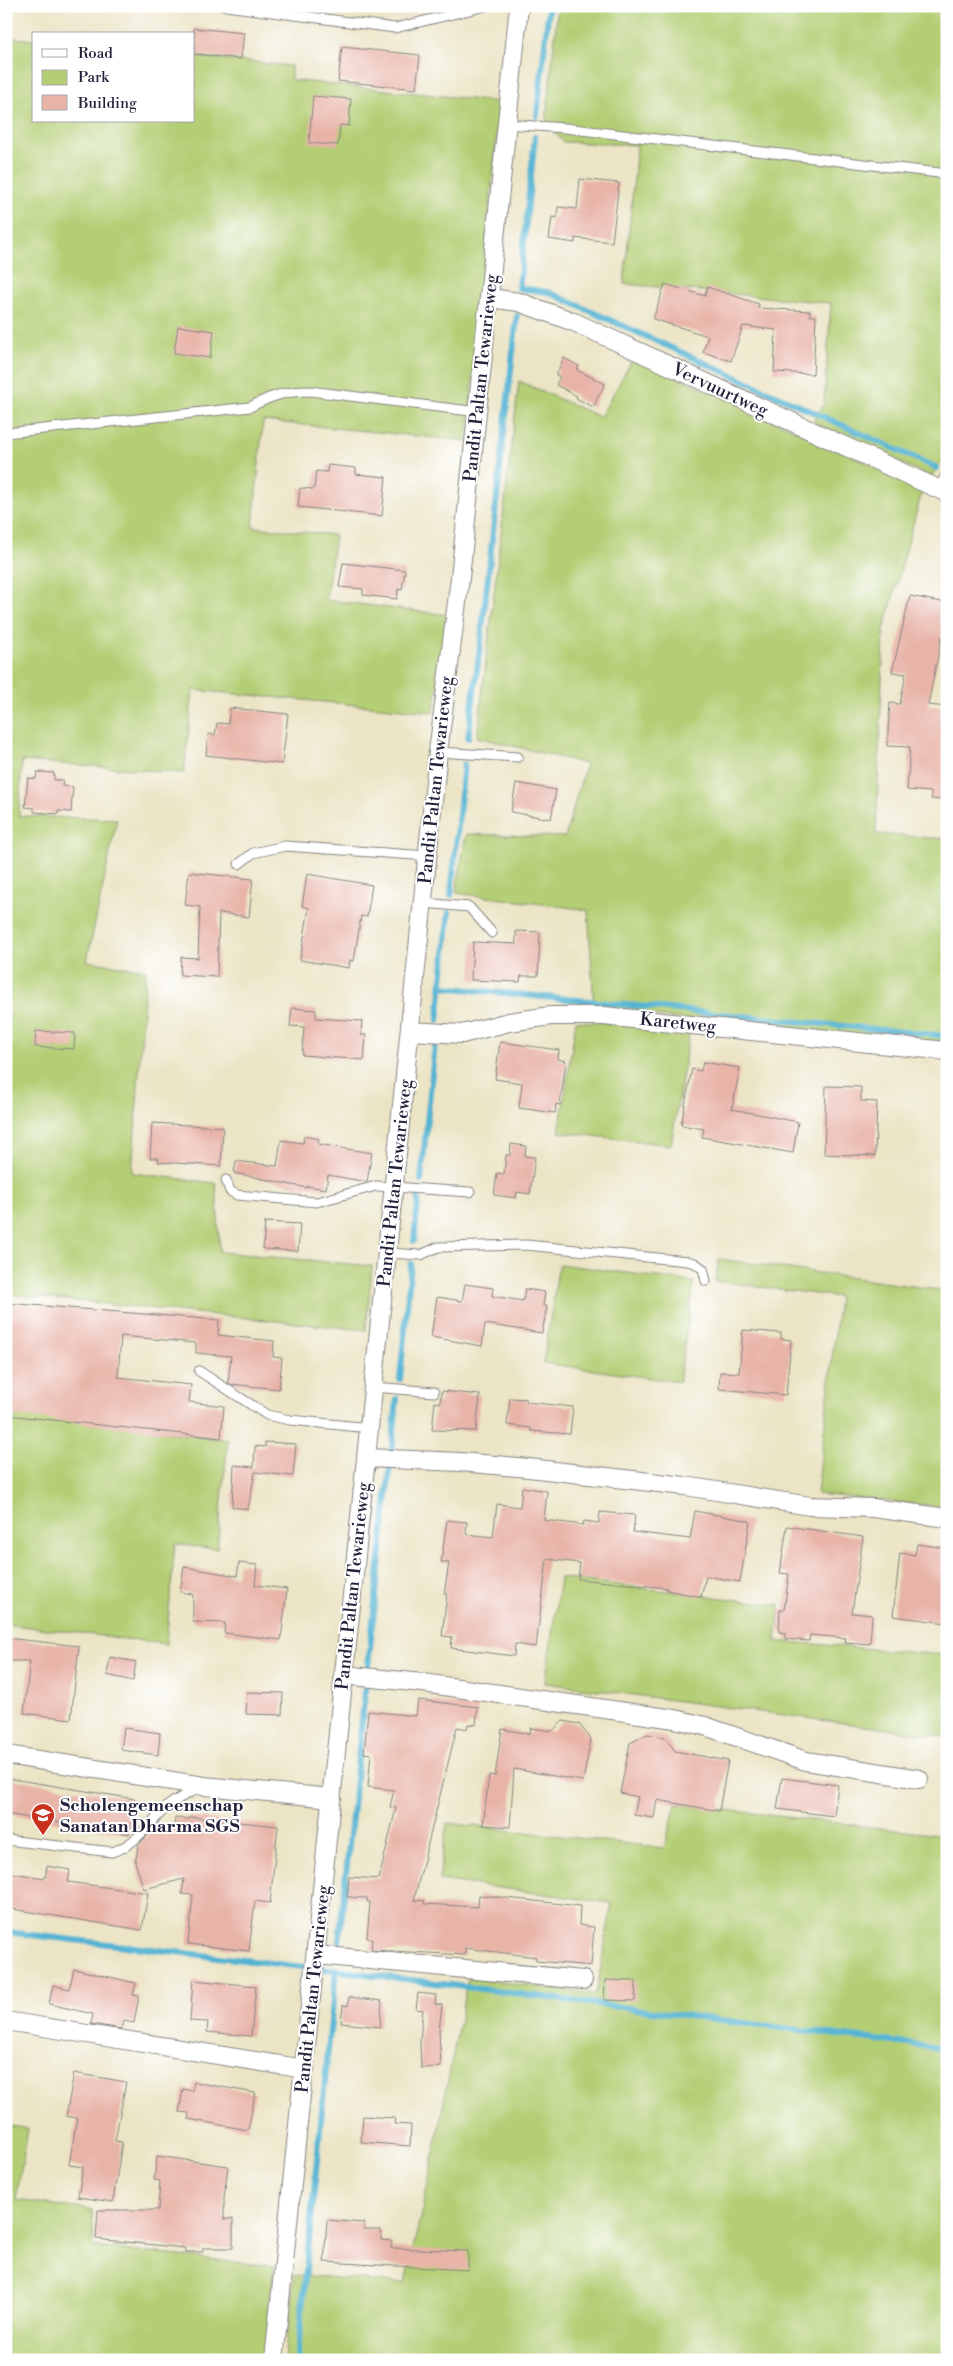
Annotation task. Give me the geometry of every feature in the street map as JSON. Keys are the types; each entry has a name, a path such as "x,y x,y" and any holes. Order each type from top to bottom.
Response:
{"street":[{"name":"Pandit Paltan Tewarieweg","path":"274,2360 438,752 478,412 519,6"},
{"name":"Vervuurtweg","path":"490,298 519,302 574,322 943,491"},
{"name":"Karetweg","path":"410,1031 462,1034 509,1022 550,1016 604,1016 947,1052"},
{"path":"367,1458 460,1462 529,1468 686,1486 810,1506 873,1508 947,1518"},
{"path":"343,1675 423,1683 675,1719 705,1726 806,1761 918,1779"},
{"path":"6,1755 204,1786 332,1798"},
{"path":"316,1955 583,1980"},
{"path":"6,2021 305,2069"}],"lane":[{"path":"226,6 395,28 486,6"},
{"path":"506,124 565,128 947,174"},
{"path":"6,434 250,407 267,398 289,391 310,391 478,412"},
{"path":"943,491 947,473"},
{"path":"438,752 518,758"},
{"path":"239,864 252,853 285,846 428,856"},
{"path":"423,903 469,907 492,933"},
{"path":"226,1180 230,1191 237,1195 317,1202 376,1186 470,1192"},
{"path":"388,1253 421,1255 438,1247 526,1245 562,1248 687,1261 695,1263 703,1269 706,1281"},
{"path":"200,1372 268,1415 290,1420 370,1428"},
{"path":"374,1387 434,1392"},
{"path":"6,1840 112,1852 125,1848 139,1837 169,1806 204,1786"}],"green space":[{"path":"558,6 947,6 947,442 944,459 931,477 813,422 824,404 831,303 624,284 637,145 563,142 546,121"},
{"path":"6,37 32,40 32,122 195,122 195,56 291,66 291,80 500,102 467,441 263,421 253,527 335,535 326,600 448,615 434,712 193,690 184,773 22,761 19,816 117,819 87,961 146,970 132,1173 216,1183 220,1252 372,1266 366,1330 6,1294"},
{"path":"634,357 923,488 884,630 876,834 947,839 947,1046 593,1010 588,910 456,893 466,834 565,837 586,764 477,737 519,381 600,417"},
{"path":"576,1021 690,1028 671,1145 559,1132"},
{"path":"719,1259 947,1291 947,1507 817,1494 839,1297 715,1281"},
{"path":"559,1264 694,1282 679,1382 543,1363"},
{"path":"6,1411 228,1440 217,1549 175,1544 166,1644 6,1624"},
{"path":"560,1578 780,1605 776,1641 947,1655 947,1737 545,1683"},
{"path":"676,1804 947,1836 947,2360 284,2360 294,2275 405,2283 427,2188 468,1978 596,1994 612,1903 439,1880 447,1823 664,1848"},
{"path":"6,2125 28,2129 16,2200 92,2210 94,2247 274,2266 266,2360 6,2360"}],"building":[{"path":"194,28 244,33 241,59 195,54"},
{"path":"342,47 420,55 416,89 338,81"},
{"path":"313,96 351,99 349,126 340,125 338,145 309,143"},
{"path":"580,179 619,183 612,242 575,238 575,243 549,239 552,217 557,218 558,207 577,209"},
{"path":"665,284 705,296 707,287 759,304 758,308 810,311 810,316 816,316 813,374 774,372 776,330 743,326 731,361 703,352 708,336 653,319"},
{"path":"178,326 214,331 210,358 174,353"},
{"path":"564,358 579,366 577,370 605,384 593,407 556,385 560,377 556,375"},
{"path":"328,465 356,468 356,474 386,477 382,516 298,507 300,488 314,489 316,471 327,472"},
{"path":"343,563 405,570 402,590 398,589 397,599 363,595 363,589 339,587"},
{"path":"910,596 947,603 947,637 942,636 928,705 947,707 947,800 931,799 931,792 907,790 910,747 887,746 890,703 900,704 906,674 892,672"},
{"path":"230,708 288,714 282,764 206,755 208,734 215,735 217,723 228,724"},
{"path":"37,772 54,773 54,780 63,780 62,786 73,787 71,812 58,811 58,814 34,812 34,808 25,807 28,778 36,779"},
{"path":"516,783 556,790 551,819 511,812"},
{"path":"189,872 253,879 249,917 219,913 217,977 180,975 181,957 198,958 200,907 185,905"},
{"path":"307,874 372,885 367,917 361,916 354,961 350,960 349,968 300,960 309,908 302,906"},
{"path":"516,931 540,932 538,976 521,976 520,982 471,980 473,942 516,944"},
{"path":"292,1008 316,1010 316,1018 362,1021 361,1035 366,1035 364,1060 302,1055 304,1027 290,1026"},
{"path":"36,1031 75,1033 74,1049 35,1047"},
{"path":"500,1042 559,1050 558,1059 566,1061 560,1105 556,1104 555,1113 519,1108 522,1083 495,1079"},
{"path":"703,1062 740,1068 732,1109 798,1122 793,1153 702,1137 704,1129 681,1125 692,1069 701,1071"},
{"path":"826,1086 861,1087 861,1101 877,1102 875,1156 824,1154"},
{"path":"152,1123 223,1127 221,1166 158,1162 159,1158 150,1158"},
{"path":"304,1136 319,1139 318,1144 372,1153 367,1182 328,1175 326,1189 307,1186 307,1188 234,1173 236,1161 277,1166 281,1140 303,1143"},
{"path":"511,1144 526,1146 525,1156 535,1157 530,1194 517,1192 516,1198 494,1195 497,1173 504,1174 506,1155 510,1155"},
{"path":"265,1222 300,1224 298,1251 263,1249"},
{"path":"465,1284 493,1288 492,1296 523,1301 525,1289 545,1292 543,1306 547,1306 542,1333 485,1324 482,1346 431,1337 437,1297 462,1301"},
{"path":"6,1303 219,1320 218,1335 274,1341 273,1357 282,1358 279,1389 228,1383 231,1356 196,1353 196,1343 121,1336 118,1377 191,1385 189,1402 224,1406 221,1438 6,1415 6,1373 9,1346 6,1346"},
{"path":"743,1330 781,1333 781,1339 791,1340 786,1395 719,1389 720,1372 739,1373"},
{"path":"442,1391 480,1395 476,1431 432,1430 435,1402 440,1403"},
{"path":"510,1398 527,1399 526,1402 573,1407 570,1434 531,1431 531,1428 507,1425"},
{"path":"265,1442 296,1444 293,1476 255,1472 248,1509 232,1507 234,1465 254,1467 255,1446 265,1447"},
{"path":"522,1487 547,1491 544,1520 583,1525 584,1521 599,1523 600,1512 635,1515 633,1532 690,1539 695,1511 750,1521 740,1582 706,1576 701,1597 667,1590 667,1588 578,1579 580,1563 547,1559 536,1647 515,1644 514,1656 451,1648 452,1637 442,1636 447,1594 444,1594 449,1563 441,1562 447,1520 467,1522 466,1534 493,1537 497,1504 520,1507"},
{"path":"787,1526 863,1537 852,1613 872,1615 870,1644 845,1642 846,1638 810,1635 809,1641 785,1639 785,1633 779,1632 780,1610 784,1610 789,1574 780,1573"},
{"path":"917,1544 947,1548 947,1623 893,1616 900,1553 915,1555"},
{"path":"239,1563 257,1565 255,1585 287,1589 281,1640 224,1633 225,1623 193,1622 193,1594 180,1592 184,1567 237,1576"},
{"path":"6,1638 79,1646 71,1719 24,1713 30,1661 6,1661"},
{"path":"110,1657 136,1662 133,1681 107,1675"},
{"path":"247,1692 283,1693 282,1715 246,1714"},
{"path":"418,1700 478,1707 476,1725 468,1724 467,1729 457,1727 414,1900 425,1901 424,1904 478,1907 479,1895 580,1906 579,1925 594,1927 591,1966 536,1961 536,1957 465,1948 465,1955 371,1950 372,1939 367,1938 370,1902 367,1902 367,1898 347,1897 349,1877 379,1879 396,1808 390,1807 394,1790 368,1787 371,1754 364,1753 368,1711 416,1716"},
{"path":"563,1721 579,1724 591,1739 583,1781 514,1769 510,1827 483,1825 489,1775 495,1776 502,1729 530,1734 531,1728 552,1731"},
{"path":"124,1728 160,1733 158,1755 121,1750"},
{"path":"647,1734 665,1737 675,1751 728,1761 719,1811 657,1800 654,1818 634,1815 638,1797 620,1793 630,1743"},
{"path":"6,1778 135,1799 129,1834 6,1814"},
{"path":"782,1778 838,1785 834,1816 777,1809"},
{"path":"190,1817 278,1826 270,1903 255,1901 249,1951 188,1944 193,1895 182,1894 184,1879 144,1889 135,1862 139,1844 150,1833 174,1828 175,1818 190,1819"},
{"path":"47,1866 70,1870 68,1882 148,1893 142,1930 6,1908 6,1872 45,1878"},
{"path":"74,1969 136,1983 133,1995 139,1996 134,2023 124,2021 122,2029 91,2024 93,2014 49,2004 53,1985 69,1989"},
{"path":"193,1980 256,1986 251,2036 207,2032 208,2022 190,2021"},
{"path":"605,1980 636,1981 635,2001 604,2000"},
{"path":"418,1993 436,1995 435,2004 442,2005 439,2030 441,2067 421,2068 420,2040 423,2010 416,2009"},
{"path":"349,1997 382,2001 380,2027 341,2023 343,2005 348,2006"},
{"path":"74,2073 126,2082 115,2141 122,2142 113,2202 78,2197 83,2167 69,2165 77,2118 66,2116"},
{"path":"194,2082 255,2093 248,2130 188,2119 189,2113 179,2112 183,2089 192,2091"},
{"path":"363,2116 395,2118 394,2124 411,2125 410,2146 361,2142"},
{"path":"157,2156 228,2166 224,2197 224,2219 233,2219 233,2248 203,2248 203,2252 185,2252 185,2248 96,2239 98,2210 158,2210 160,2181 154,2180"},
{"path":"327,2220 364,2223 364,2230 381,2230 381,2240 392,2241 391,2248 468,2251 468,2270 324,2262"}],"waterway":[{"path":"537,116 549,6"},
{"path":"535,137 519,288 548,292 937,468"},
{"path":"468,738 480,648 517,316"},
{"path":"451,895 464,764"},
{"path":"438,1020 449,912"},
{"path":"441,987 947,1036"},
{"path":"421,1180 435,1044"},
{"path":"414,1241 419,1193"},
{"path":"400,1379 411,1264"},
{"path":"392,1450 397,1399"},
{"path":"368,1666 390,1468"},
{"path":"339,1941 366,1682"},
{"path":"6,1932 303,1967"},
{"path":"325,1969 947,2049"},
{"path":"297,2360 336,1971"}],"place":[{"name":"Scholengemeenschap Sanatan Dharma SGS","path":"43,1836"}]}
